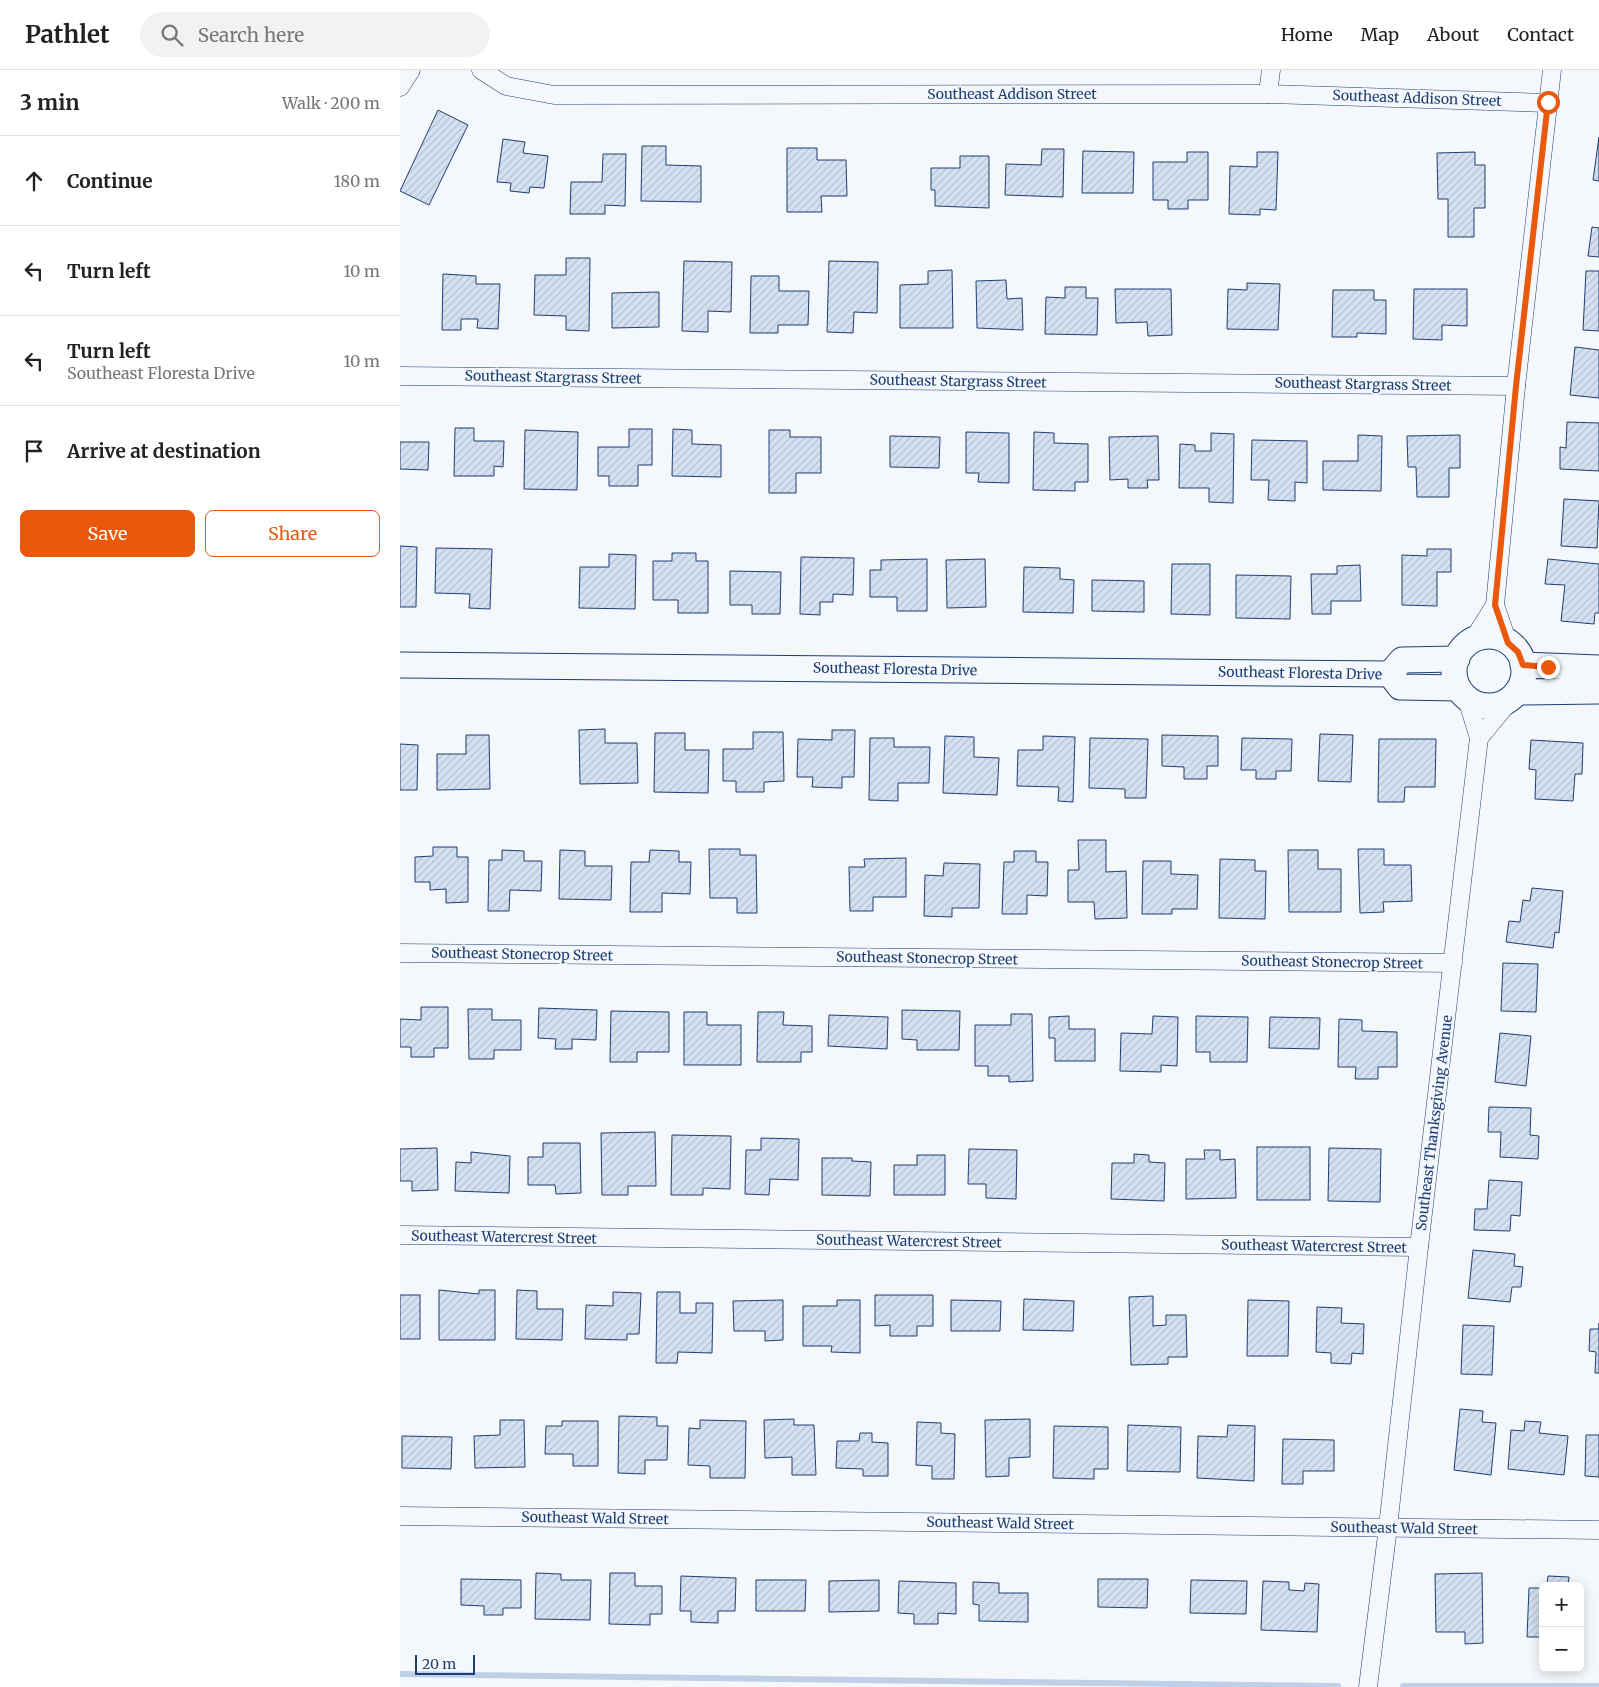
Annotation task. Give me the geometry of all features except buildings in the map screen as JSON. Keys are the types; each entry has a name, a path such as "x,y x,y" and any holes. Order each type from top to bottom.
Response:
{"street":[{"path":"400,87 411,70"},
{"name":"Southeast Addison Street","path":"481,70 506,86 554,95 1268,94 1548,102"},
{"path":"1268,94 1271,70"},
{"path":"1508,643 1495,605 1516,386 1552,70"},
{"name":"Southeast Stargrass Street","path":"400,376 1516,386"},
{"path":"1495,605 1473,640 1457,659 1454,672 1463,693 1485,706 1495,706 1515,694 1599,691"},
{"path":"1473,640 1493,636 1508,643 1518,652 1523,665 1523,680 1515,694 1479,738"},
{"name":"Southeast Floresta Drive","path":"400,665 1390,674 1402,660 1457,659"},
{"path":"1523,665 1599,668"},
{"name":"Southeast Floresta Drive","path":"1390,674 1400,687 1463,693"},
{"name":"Southeast Thanksgiving Avenue","path":"1368,1687 1479,738 1463,693"},
{"name":"Southeast Stonecrop Street","path":"400,953 1453,963"},
{"name":"Southeast Watercrest Street","path":"400,1236 1418,1247"},
{"name":"Southeast Wald Street","path":"400,1516 1599,1530"}],"waterway":[{"path":"400,1674 1338,1686"},
{"path":"1403,1686 1599,1686"}],"route":[{"path":"1548,102 1516,386 1495,605 1508,643 1518,652 1523,665 1548,667"}]}
